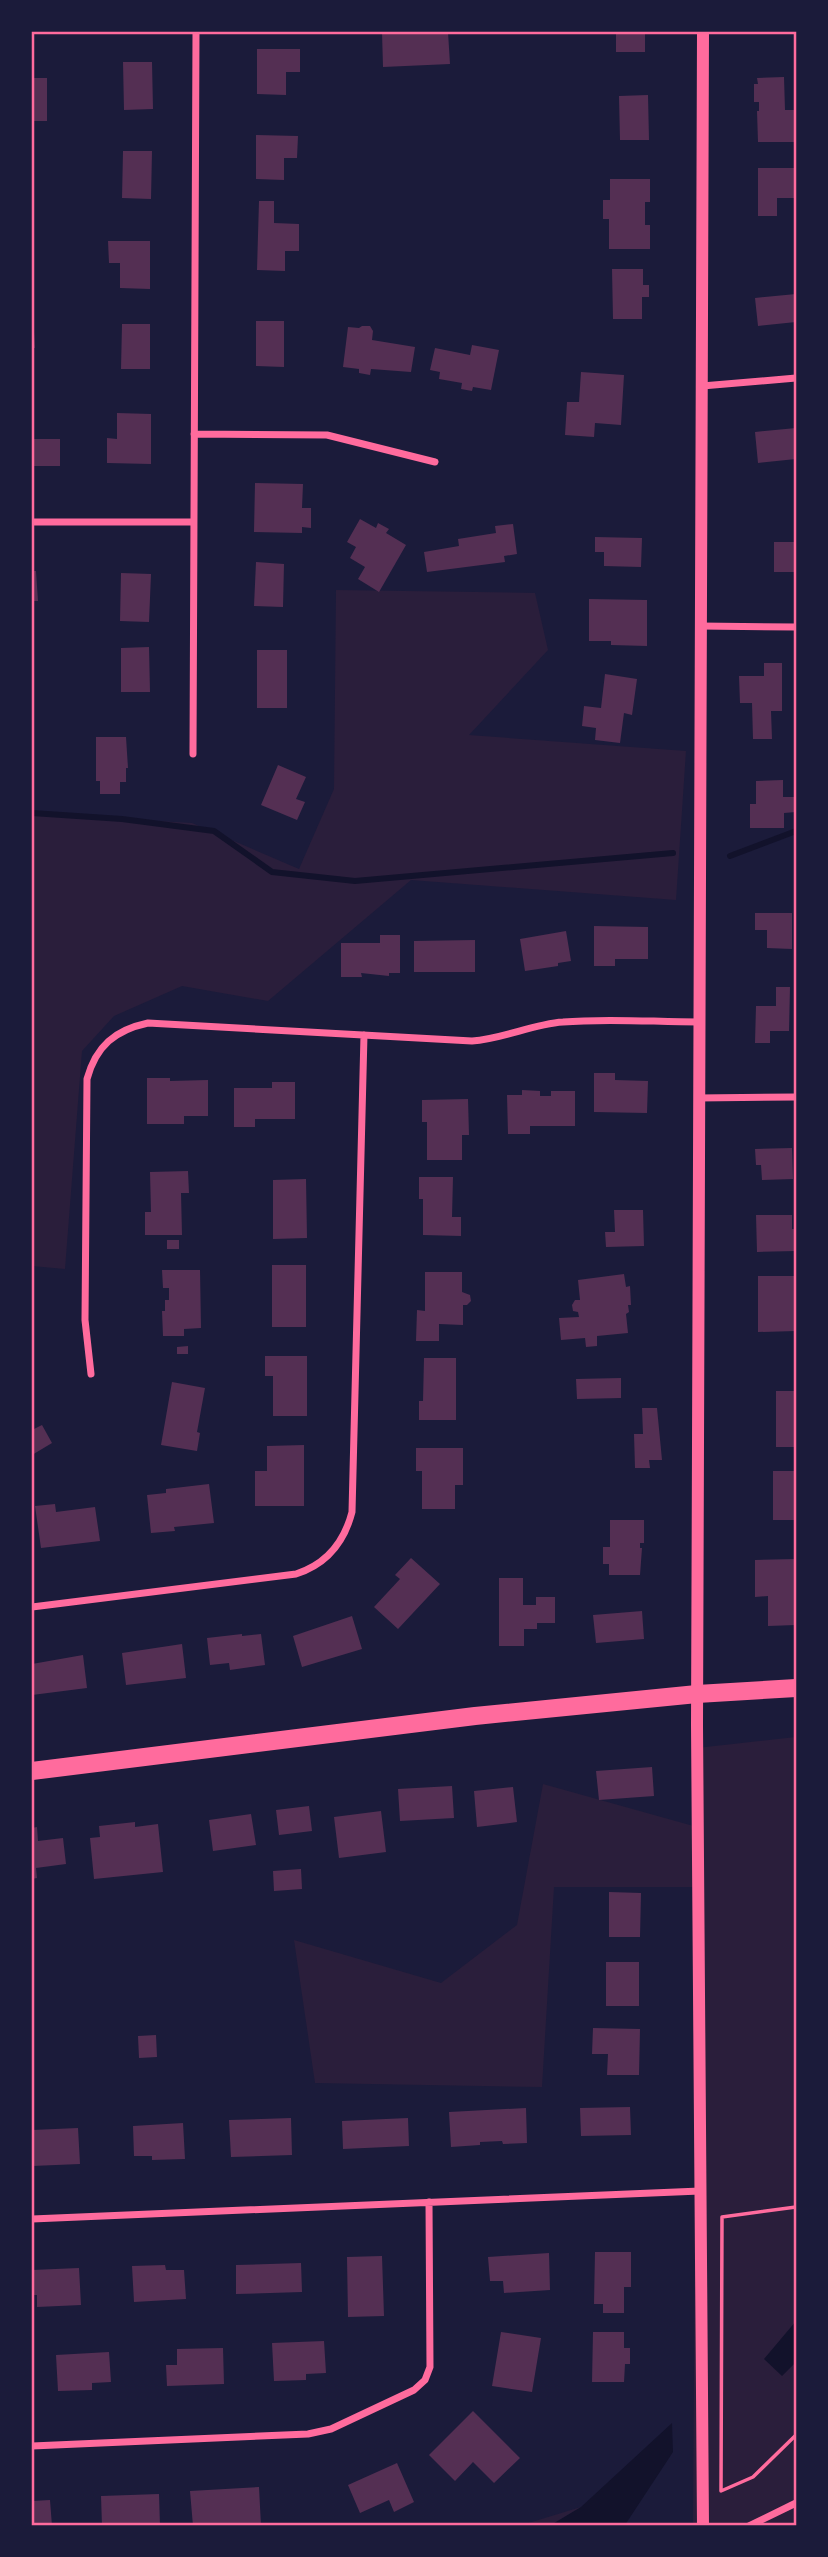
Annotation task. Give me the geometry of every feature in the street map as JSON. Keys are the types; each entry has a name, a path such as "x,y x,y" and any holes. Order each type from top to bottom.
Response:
{"main road":[{"path":"32,1771 475,1716 697,1694 796,1688"}],"street":[{"path":"194,754 196,32"},
{"path":"703,32 697,1694 703,2525"},
{"path":"702,386 796,378"},
{"path":"194,434 327,435 435,462"},
{"path":"32,522 194,522"},
{"path":"701,626 796,627"},
{"path":"91,1374 85,1320 87,1079 100,1049 113,1036 129,1027 148,1023 472,1041 496,1038 564,1021 699,1022"},
{"path":"32,1607 296,1574 325,1560 338,1547 348,1530 352,1512 364,1034"},
{"path":"698,1098 796,1097"},
{"path":"32,2219 700,2191"},
{"path":"32,2446 308,2434 331,2429 414,2390 425,2380 430,2367 429,2202"},
{"path":"749,2525 796,2503"}],"path":[{"path":"796,2207 722,2217 721,2491 753,2477 796,2435"}],"shaded area":[{"path":"336,590 535,593 548,650 469,735 686,751 676,900 411,880 268,1001 182,986 114,1016 82,1051 65,1269 32,1266 32,814 192,823 299,869 334,789"},
{"path":"796,1737 796,2525 693,2525 697,1887 554,1887 542,2087 315,2083 294,1940 441,1983 517,1925 543,1784 697,1827 697,1748"},
{"path":"796,2321 796,2362 782,2376 764,2359"},
{"path":"672,2423 673,2452 625,2525 551,2525 581,2507"},
{"path":"581,2507 551,2525 522,2525"}],"building":[{"path":"382,32 448,32 450,64 383,67"},
{"path":"616,32 645,32 645,52 616,52"},
{"path":"257,49 300,49 300,72 286,72 286,95 257,94"},
{"path":"123,62 152,62 153,109 124,110"},
{"path":"784,77 785,110 794,110 794,142 758,142 759,102 754,102 754,84 758,84 757,78"},
{"path":"32,78 47,78 47,121 32,121"},
{"path":"648,95 649,140 620,140 619,96"},
{"path":"256,135 298,136 297,158 284,158 284,180 256,179"},
{"path":"123,151 152,151 151,199 122,198"},
{"path":"758,168 796,168 796,198 777,198 777,216 758,216"},
{"path":"610,179 650,179 650,202 645,202 645,225 650,225 650,249 609,249 609,219 603,219 603,200 610,200"},
{"path":"259,201 274,201 274,223 299,224 299,251 285,251 285,271 257,270"},
{"path":"108,241 150,241 150,289 120,288 120,263 109,263"},
{"path":"612,269 643,269 643,285 649,285 649,297 642,297 642,319 613,319"},
{"path":"796,294 796,322 758,326 755,298"},
{"path":"256,321 284,321 284,367 256,366"},
{"path":"122,324 150,324 150,369 121,369"},
{"path":"370,326 373,331 372,340 415,347 411,372 371,369 370,375 359,373 359,369 343,367 348,327"},
{"path":"34,332 35,348 32,348"},
{"path":"472,345 499,350 491,390 473,387 472,391 461,389 462,383 439,379 440,372 430,370 435,348 470,355"},
{"path":"581,372 624,375 621,425 595,423 594,437 565,435 567,402 579,402"},
{"path":"117,413 151,414 151,464 107,463 107,438 117,439"},
{"path":"796,428 796,459 758,463 755,432"},
{"path":"32,439 60,439 60,466 32,466"},
{"path":"255,483 303,484 302,508 311,508 311,528 302,527 302,533 254,532"},
{"path":"360,519 376,528 378,523 389,529 386,533 406,545 379,592 358,579 365,567 350,558 356,547 347,542"},
{"path":"513,524 517,554 504,556 505,562 427,572 424,552 459,546 458,539 496,533 495,526"},
{"path":"595,537 642,538 641,567 604,566 604,552 595,552"},
{"path":"774,542 796,542 796,572 774,572"},
{"path":"256,562 284,564 283,607 254,606"},
{"path":"32,571 36,571 38,601 32,601"},
{"path":"121,573 151,574 149,622 120,621"},
{"path":"589,599 647,600 647,646 589,641"},
{"path":"149,647 150,692 121,692 121,648"},
{"path":"257,650 287,650 287,708 257,708"},
{"path":"764,663 782,663 782,711 771,711 772,739 753,739 752,703 740,703 739,676 764,676"},
{"path":"605,674 637,679 632,715 624,713 620,743 595,740 596,728 582,726 584,706 601,708"},
{"path":"96,737 126,737 128,768 126,782 120,782 120,794 100,794 100,781 96,781"},
{"path":"278,765 306,777 296,799 305,802 297,820 261,805"},
{"path":"783,780 783,797 796,797 796,812 784,813 784,828 750,828 750,804 756,804 756,781"},
{"path":"755,913 792,913 792,949 767,948 767,930 755,930"},
{"path":"594,926 648,927 648,959 615,959 615,966 594,966"},
{"path":"566,931 571,961 558,963 558,966 525,971 520,939"},
{"path":"380,935 400,935 400,973 389,973 389,976 361,973 362,977 341,977 341,943 380,943"},
{"path":"475,940 475,972 414,972 414,941"},
{"path":"776,987 790,987 789,1031 770,1031 770,1043 755,1043 756,1006 776,1006"},
{"path":"594,1073 615,1073 615,1080 648,1081 647,1113 594,1112"},
{"path":"147,1078 170,1078 170,1081 208,1080 208,1116 184,1116 184,1124 147,1124"},
{"path":"272,1082 295,1082 295,1119 255,1119 255,1127 234,1127 234,1088 272,1088"},
{"path":"522,1090 540,1091 540,1096 551,1096 551,1091 575,1091 575,1126 530,1126 530,1134 508,1134 507,1095 522,1095"},
{"path":"468,1099 469,1135 462,1135 462,1160 427,1160 427,1122 422,1122 422,1100"},
{"path":"792,1148 793,1179 762,1180 761,1165 756,1165 755,1149"},
{"path":"188,1171 189,1193 181,1193 182,1235 145,1235 145,1212 151,1212 150,1172"},
{"path":"419,1177 453,1177 452,1217 461,1217 461,1236 423,1235 423,1199 419,1199"},
{"path":"306,1179 307,1238 273,1239 273,1180"},
{"path":"614,1210 643,1210 644,1246 606,1247 605,1232 615,1232"},
{"path":"756,1215 792,1215 792,1229 796,1229 796,1251 757,1252"},
{"path":"167,1240 179,1240 179,1249 167,1249"},
{"path":"272,1265 306,1265 306,1327 272,1327"},
{"path":"162,1270 200,1270 201,1328 184,1329 184,1336 163,1336 162,1311 165,1311 165,1300 169,1300 169,1288 163,1288"},
{"path":"425,1272 462,1272 462,1292 470,1295 471,1301 463,1305 463,1325 439,1324 439,1341 416,1341 417,1310 425,1311"},
{"path":"624,1274 626,1287 630,1286 631,1305 628,1305 629,1312 626,1314 628,1333 597,1336 597,1346 586,1347 585,1338 561,1340 559,1318 579,1317 578,1312 573,1311 572,1305 575,1300 580,1300 578,1280"},
{"path":"758,1276 796,1276 796,1331 758,1332"},
{"path":"188,1346 188,1354 177,1354 177,1347"},
{"path":"265,1356 307,1356 307,1416 273,1416 273,1376 265,1376"},
{"path":"424,1358 456,1358 456,1420 419,1420 419,1401 423,1401"},
{"path":"621,1378 621,1398 577,1399 576,1379"},
{"path":"172,1382 205,1388 197,1432 200,1433 197,1451 161,1445"},
{"path":"776,1391 796,1391 796,1447 776,1447"},
{"path":"642,1408 657,1408 662,1460 649,1460 650,1468 635,1468 634,1434 643,1434"},
{"path":"32,1424 34,1429 42,1425 52,1443 32,1455"},
{"path":"304,1445 304,1506 255,1506 255,1471 267,1471 267,1446"},
{"path":"416,1448 463,1448 463,1485 455,1485 455,1509 422,1509 422,1471 416,1471"},
{"path":"773,1471 796,1471 796,1520 773,1520"},
{"path":"209,1484 214,1523 174,1527 175,1531 151,1533 147,1495 166,1493 166,1489"},
{"path":"55,1504 56,1512 95,1507 100,1541 41,1548 35,1506"},
{"path":"610,1520 644,1520 644,1543 640,1543 640,1575 609,1575 609,1564 603,1564 603,1547 610,1547"},
{"path":"411,1558 440,1584 398,1629 374,1607 400,1579 395,1575"},
{"path":"796,1559 796,1625 768,1626 768,1596 755,1597 755,1560"},
{"path":"499,1578 523,1578 523,1605 536,1605 536,1597 555,1597 555,1623 537,1623 537,1629 524,1629 524,1646 499,1646"},
{"path":"642,1611 644,1639 596,1643 593,1615"},
{"path":"352,1616 362,1649 302,1667 293,1636"},
{"path":"261,1634 265,1665 230,1670 229,1663 210,1665 207,1638"},
{"path":"182,1644 186,1678 126,1685 122,1653"},
{"path":"83,1655 87,1688 32,1695 32,1664"},
{"path":"652,1767 654,1796 599,1800 596,1771"},
{"path":"452,1786 454,1818 400,1821 398,1789"},
{"path":"513,1787 517,1822 477,1827 474,1791"},
{"path":"309,1806 312,1831 279,1835 276,1810"},
{"path":"381,1811 386,1852 339,1858 334,1817"},
{"path":"251,1814 256,1845 213,1851 209,1820"},
{"path":"135,1822 135,1827 158,1824 163,1872 94,1879 90,1838 100,1837 99,1826"},
{"path":"37,1827 38,1841 63,1838 66,1864 36,1868 37,1878 32,1879 32,1828"},
{"path":"301,1869 302,1889 274,1891 273,1871"},
{"path":"609,1892 641,1893 640,1937 609,1937"},
{"path":"606,1962 639,1962 639,2006 606,2006"},
{"path":"593,2028 640,2029 639,2075 607,2075 608,2054 592,2054"},
{"path":"156,2035 157,2057 139,2058 138,2036"},
{"path":"630,2107 631,2135 581,2136 580,2108"},
{"path":"526,2108 527,2143 480,2142 480,2145 451,2147 449,2112"},
{"path":"291,2118 292,2155 231,2157 229,2120"},
{"path":"408,2118 409,2146 343,2149 342,2121"},
{"path":"183,2123 185,2159 152,2160 152,2156 134,2156 133,2126"},
{"path":"78,2128 80,2164 32,2166 32,2130"},
{"path":"595,2252 631,2252 631,2287 624,2287 624,2313 603,2313 603,2304 594,2304"},
{"path":"549,2253 550,2290 504,2293 503,2281 490,2281 488,2257"},
{"path":"382,2256 384,2316 348,2317 347,2257"},
{"path":"301,2263 302,2292 236,2294 236,2265"},
{"path":"165,2265 166,2270 184,2270 186,2299 134,2302 132,2266"},
{"path":"79,2268 81,2305 37,2307 37,2295 32,2295 32,2270"},
{"path":"501,2332 541,2338 532,2392 492,2386"},
{"path":"593,2332 624,2332 624,2348 630,2348 630,2364 625,2364 624,2382 592,2382"},
{"path":"324,2341 326,2373 306,2374 306,2380 274,2381 272,2343"},
{"path":"223,2348 224,2384 167,2386 166,2365 177,2365 177,2349"},
{"path":"109,2352 111,2382 92,2383 92,2390 58,2391 56,2355"},
{"path":"473,2411 520,2458 494,2483 473,2462 455,2481 429,2455"},
{"path":"397,2463 414,2502 394,2512 389,2500 360,2513 348,2485"},
{"path":"259,2487 261,2526 193,2526 190,2491"},
{"path":"159,2494 160,2526 102,2526 101,2496"},
{"path":"50,2500 52,2526 32,2526 32,2501"}],"waterway":[{"path":"32,813 122,819 214,831 272,872 355,881 673,853"},
{"path":"730,856 796,831"}]}
